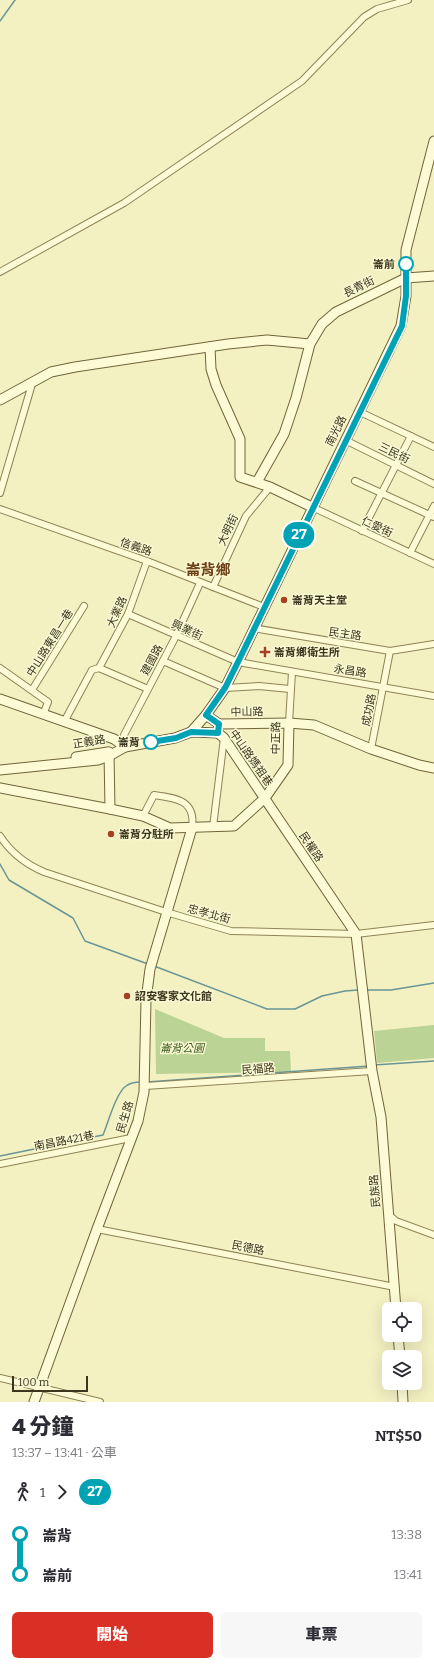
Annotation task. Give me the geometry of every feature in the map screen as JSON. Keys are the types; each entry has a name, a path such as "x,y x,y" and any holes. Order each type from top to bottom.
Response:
{"street":[{"path":"0,272 124,203 302,81 364,17 377,9 408,0"},
{"name":"南光路","path":"191,732 206,715 225,688 312,507 402,326 406,296 406,250 434,141"},
{"name":"長青街","path":"257,482 284,434 296,398 310,344 322,324 336,312 406,278 434,276"},
{"path":"0,400 32,384 51,372 69,368 267,340 310,344"},
{"path":"210,347 211,369 216,385 240,439 240,477 270,487 312,507"},
{"path":"0,493 32,384"},
{"path":"360,412 434,447"},
{"path":"362,531 383,493 411,436"},
{"name":"三民街","path":"345,440 434,484"},
{"path":"355,481 432,516"},
{"name":"大明街","path":"213,587 246,516 270,487"},
{"path":"410,553 432,516 434,506"},
{"name":"仁愛街","path":"312,507 434,564"},
{"name":"信義路","path":"0,509 147,561 264,607"},
{"name":"大業路","path":"64,722 92,670 99,668 128,614 147,561"},
{"name":"建國路","path":"125,747 124,735 176,636 200,583"},
{"name":"中山路東昌一巷","path":"32,690 84,606"},
{"name":"興業街","path":"128,614 238,662"},
{"name":"民主路","path":"253,628 390,651 434,644"},
{"name":"成功路","path":"371,749 390,651"},
{"path":"163,662 225,688 259,686 290,689"},
{"name":"永昌路","path":"238,662 434,696"},
{"path":"0,668 48,702 43,715"},
{"path":"99,668 148,689"},
{"name":"中正路","path":"265,798 288,765 290,689 292,672"},
{"path":"0,699 43,715 114,738 125,747"},
{"path":"206,715 220,732 212,826"},
{"name":"中山路","path":"125,747 176,738 191,732 220,732 289,723 314,725 371,749 419,765 434,768"},
{"name":"中山路媽祖巷","path":"220,732 265,798"},
{"name":"正義路","path":"1,768 109,754 125,747"},
{"path":"109,754 110,809"},
{"path":"0,788 142,816 170,828 234,826 265,798"},
{"path":"142,816 154,795 175,798 184,802 193,817 192,828"},
{"name":"民權路","path":"265,798 356,934 372,1071"},
{"name":"民生路","path":"34,1402 97,1228 138,1121 145,1086 146,1000 150,969 192,828"},
{"name":"忠孝北街","path":"0,836 8,848 28,865 44,872 166,912 231,931 356,934 434,925"},
{"name":"民福路","path":"145,1086 372,1071"},
{"name":"民族路","path":"372,1071 381,1117 396,1302"},
{"name":"南昌路421巷","path":"0,1164 131,1138"},
{"path":"389,1215 396,1221 434,1235"},
{"name":"民德路","path":"97,1228 395,1286"},
{"path":"0,1378 100,1402"},
{"path":"402,1390 403,1402"}],"green space":[{"name":"崙背公園","path":"155,1009 224,1038 265,1038 265,1051 290,1051 291,1072 156,1074"},
{"path":"434,1025 434,1058 377,1063 374,1031"}],"waterway":[{"path":"0,21 15,0"},
{"path":"0,864 9,880 73,918 85,941 148,964"},
{"path":"154,966 267,1009 295,1009 322,996 358,990"},
{"path":"366,990 391,990 434,983"},
{"path":"374,1065 434,1061"},
{"path":"147,1082 369,1066"},
{"path":"0,1156 103,1135 116,1101 122,1090 129,1084 141,1082"}],"bus line":[{"name":"27","path":"151,742 176,738 191,732 218,733 219,724 206,715 225,688 253,628 402,326 406,296 406,264"}],"place":[{"name":"崙前","path":"406,264"},
{"name":"崙背天主堂","path":"284,600"},
{"name":"崙背鄉衛生所","path":"265,652"},
{"name":"崙背","path":"151,742"},
{"name":"崙背分駐所","path":"111,834"},
{"name":"詔安客家文化館","path":"127,996"}],"district":[{"name":"崙背鄉","path":"208,570"}]}
